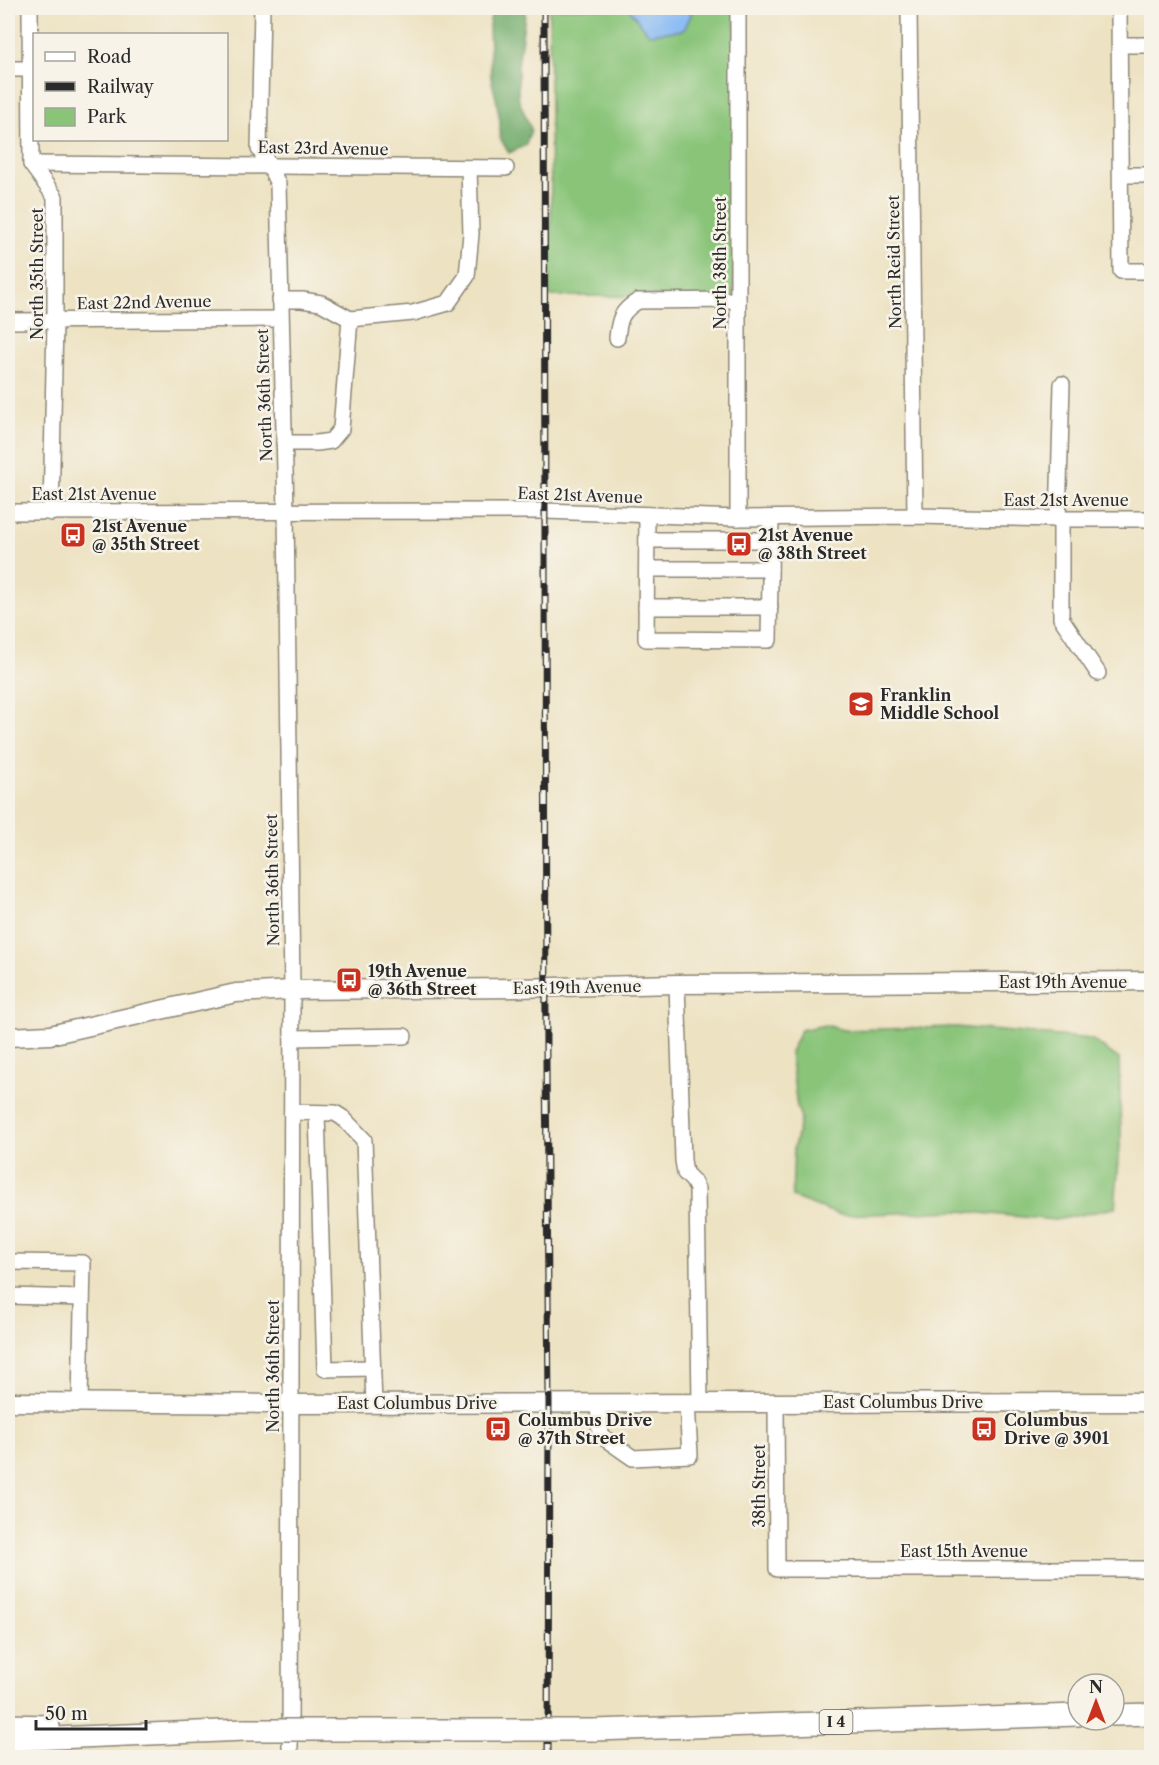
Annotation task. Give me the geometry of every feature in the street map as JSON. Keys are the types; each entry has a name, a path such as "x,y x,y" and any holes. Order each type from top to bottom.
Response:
{"highway":[{"path":"1126,1715 1152,1714"},
{"name":"I 4","path":"8,1725 245,1730 594,1730 1066,1715"},
{"path":"8,1740 245,1730"}],"main road":[{"name":"East 19th Avenue","path":"8,1037 50,1035 236,993 292,990 676,984 1152,981"},
{"name":"East Columbus Drive","path":"8,1402 291,1404 1152,1402"}],"street":[{"path":"30,8 31,164"},
{"name":"North 36th Street","path":"262,8 259,150 278,184 286,511 292,990 290,1758"},
{"name":"North 38th Street","path":"738,8 738,518"},
{"name":"North Reid Street","path":"909,8 915,516"},
{"path":"1119,8 1121,271 1152,271"},
{"path":"1120,45 1152,45"},
{"path":"8,69 30,69"},
{"name":"East 23rd Avenue","path":"31,164 506,168"},
{"name":"North 35th Street","path":"31,164 55,196 51,513"},
{"path":"280,300 321,303 350,319 414,313 448,303 467,276 471,234 469,168"},
{"path":"1121,175 1152,175"},
{"path":"617,338 622,314 638,301 738,300"},
{"name":"East 22nd Avenue","path":"8,321 280,319"},
{"path":"284,443 332,441 341,429 350,319"},
{"path":"1062,384 1061,618 1098,673"},
{"name":"East 21st Avenue","path":"8,512 545,511 738,518 915,516 1152,519"},
{"path":"647,515 646,639 770,640 771,518"},
{"path":"647,540 771,540"},
{"path":"647,569 770,569"},
{"path":"646,607 770,607"},
{"path":"598,1403 600,1435 633,1458 690,1455 694,1403 697,1190 693,1180 685,1173 682,1160 676,984"},
{"path":"292,1038 404,1036"},
{"path":"292,1112 335,1113 344,1118 364,1140 374,1404"},
{"path":"317,1113 325,1369 373,1368"},
{"path":"8,1262 83,1263 80,1402"},
{"path":"8,1296 82,1298"},
{"name":"38th Street","path":"776,1403 777,1569"},
{"name":"East 15th Avenue","path":"777,1569 1152,1569"}],"green space":[{"path":"493,8 526,8 518,65 518,98 531,129 526,145 509,153 500,138 500,121 491,78 489,25"},
{"path":"549,8 735,8 734,297 549,296 551,210"},
{"path":"825,1025 843,1030 956,1027 1091,1039 1119,1059 1121,1134 1115,1208 1055,1220 959,1211 840,1215 792,1197 794,1147 801,1118 797,1107 790,1052 801,1030"}],"water":[{"path":"628,8 690,8 691,15 684,30 649,34"}],"railway":[{"path":"544,8 549,1403 548,1758"}],"place":[{"name":"21st Avenue @ 35th Street","path":"73,535"},
{"name":"21st Avenue @ 38th Street","path":"739,544"},
{"name":"Franklin Middle School","path":"861,704"},
{"name":"19th Avenue @ 36th Street","path":"349,980"},
{"name":"Columbus Drive @ 37th Street","path":"498,1429"},
{"name":"Columbus Drive @ 3901","path":"984,1429"}]}
